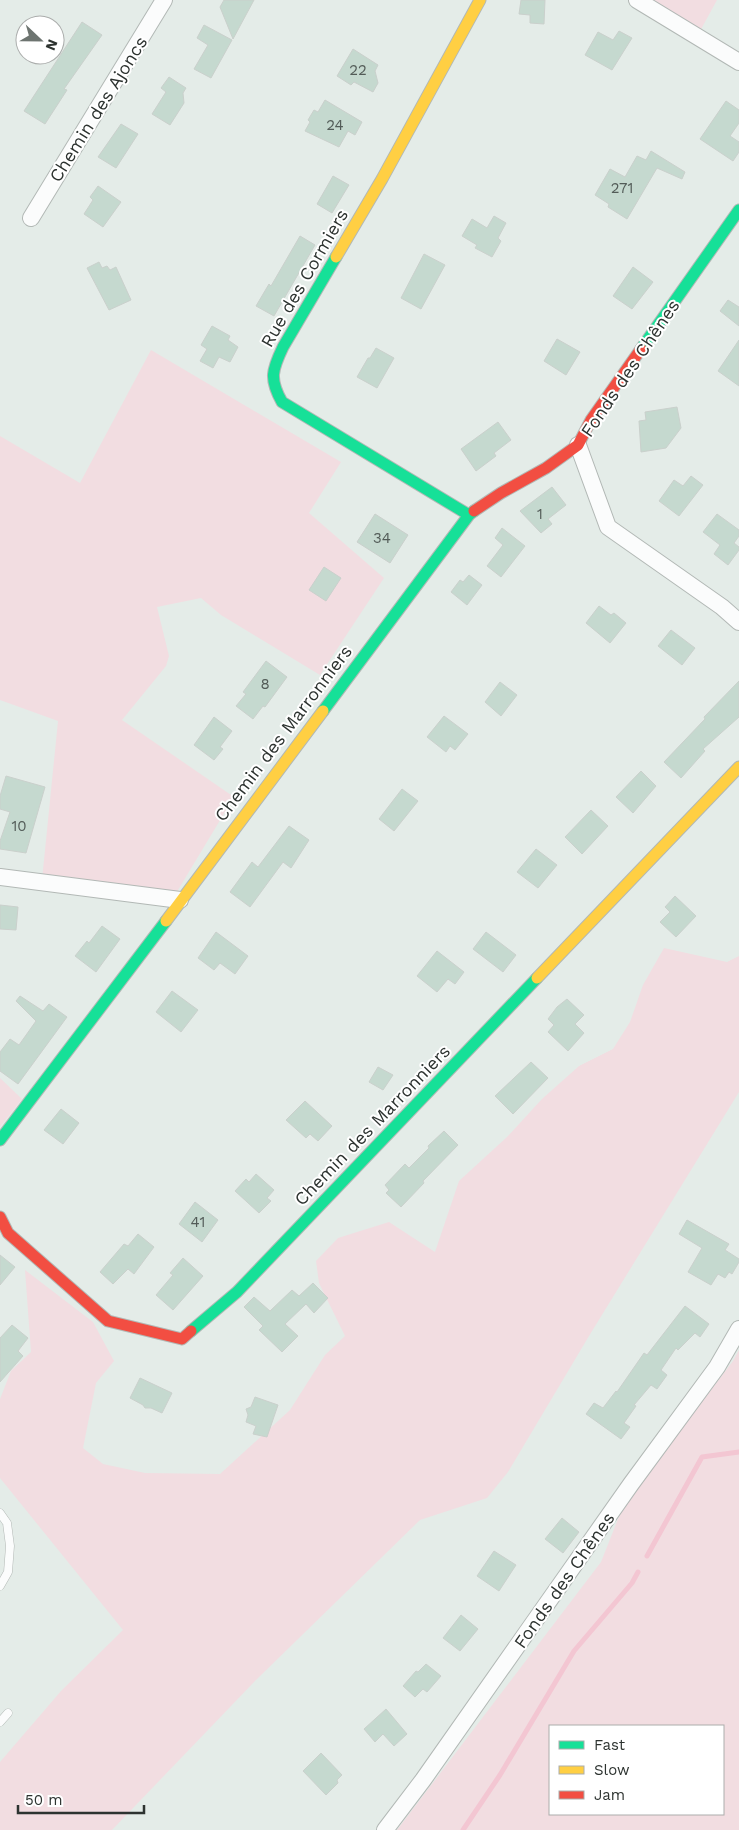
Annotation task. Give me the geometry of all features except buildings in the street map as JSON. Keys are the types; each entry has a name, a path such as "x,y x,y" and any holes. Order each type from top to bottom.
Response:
{"street":[{"name":"Chemin des Ajoncs","path":"31,218 164,0"},
{"name":"Rue des Cormiers","path":"469,515 282,402 274,389 271,371 283,346 382,179 480,0"},
{"path":"637,0 736,60"},
{"name":"Fonds des Chênes","path":"739,210 591,420 578,445 608,527 722,607 739,622"},
{"path":"469,515 501,493 546,468 578,445"},
{"name":"Chemin des Marronniers","path":"0,1140 469,515"},
{"name":"Chemin des Marronniers","path":"0,1217 8,1233 108,1321 182,1339 237,1292 739,767"},
{"path":"0,877 180,900"},
{"name":"Fonds des Chênes","path":"385,1830 423,1780 631,1484 717,1367 739,1329"}],"lane":[{"path":"0,1513 7,1523 10,1546 8,1572 0,1586"},
{"path":"0,1722 8,1713"}],"shaded area":[{"path":"648,0 717,0 699,33"},
{"path":"151,350 341,462 309,513 384,578 320,675 221,615 201,598 157,607 169,656 166,666 122,720 234,797 175,895 42,880 58,721 0,700 0,436 80,483"},
{"path":"664,948 727,962 739,956 739,1092 508,1472 487,1498 420,1520 255,1681 112,1830 0,1830 0,1762 61,1691 123,1630 0,1478 0,1399 11,1371 31,1352 25,1270 93,1322 114,1361 96,1383 83,1448 103,1464 145,1473 220,1474 290,1410 325,1355 345,1336 319,1283 316,1261 338,1238 389,1222 435,1252 459,1181 507,1137 542,1099 579,1066 613,1049 630,1022 643,985"},
{"path":"0,1078 22,1099 0,1127"},
{"path":"739,1350 739,1830 397,1830 601,1562 624,1504 733,1361"}],"waterway":[{"path":"647,1556 702,1457 739,1452"},
{"path":"463,1830 500,1775 574,1651 632,1583 638,1572"}],"traffic: fast":[{"path":"641,349 739,210"},
{"path":"336,257 276,362 273,374 274,381 282,402 469,515 474,511"},
{"path":"323,711 469,515"},
{"path":"0,1140 166,921"},
{"path":"191,1331 237,1292 537,978"}],"traffic: slow":[{"path":"336,257 382,179 480,0"},
{"path":"166,921 323,711"},
{"path":"537,978 739,767"}],"traffic: jam":[{"path":"474,511 501,493 546,468 578,445 591,420 641,349"},
{"path":"0,1217 8,1233 108,1321 182,1339 191,1331"}]}
